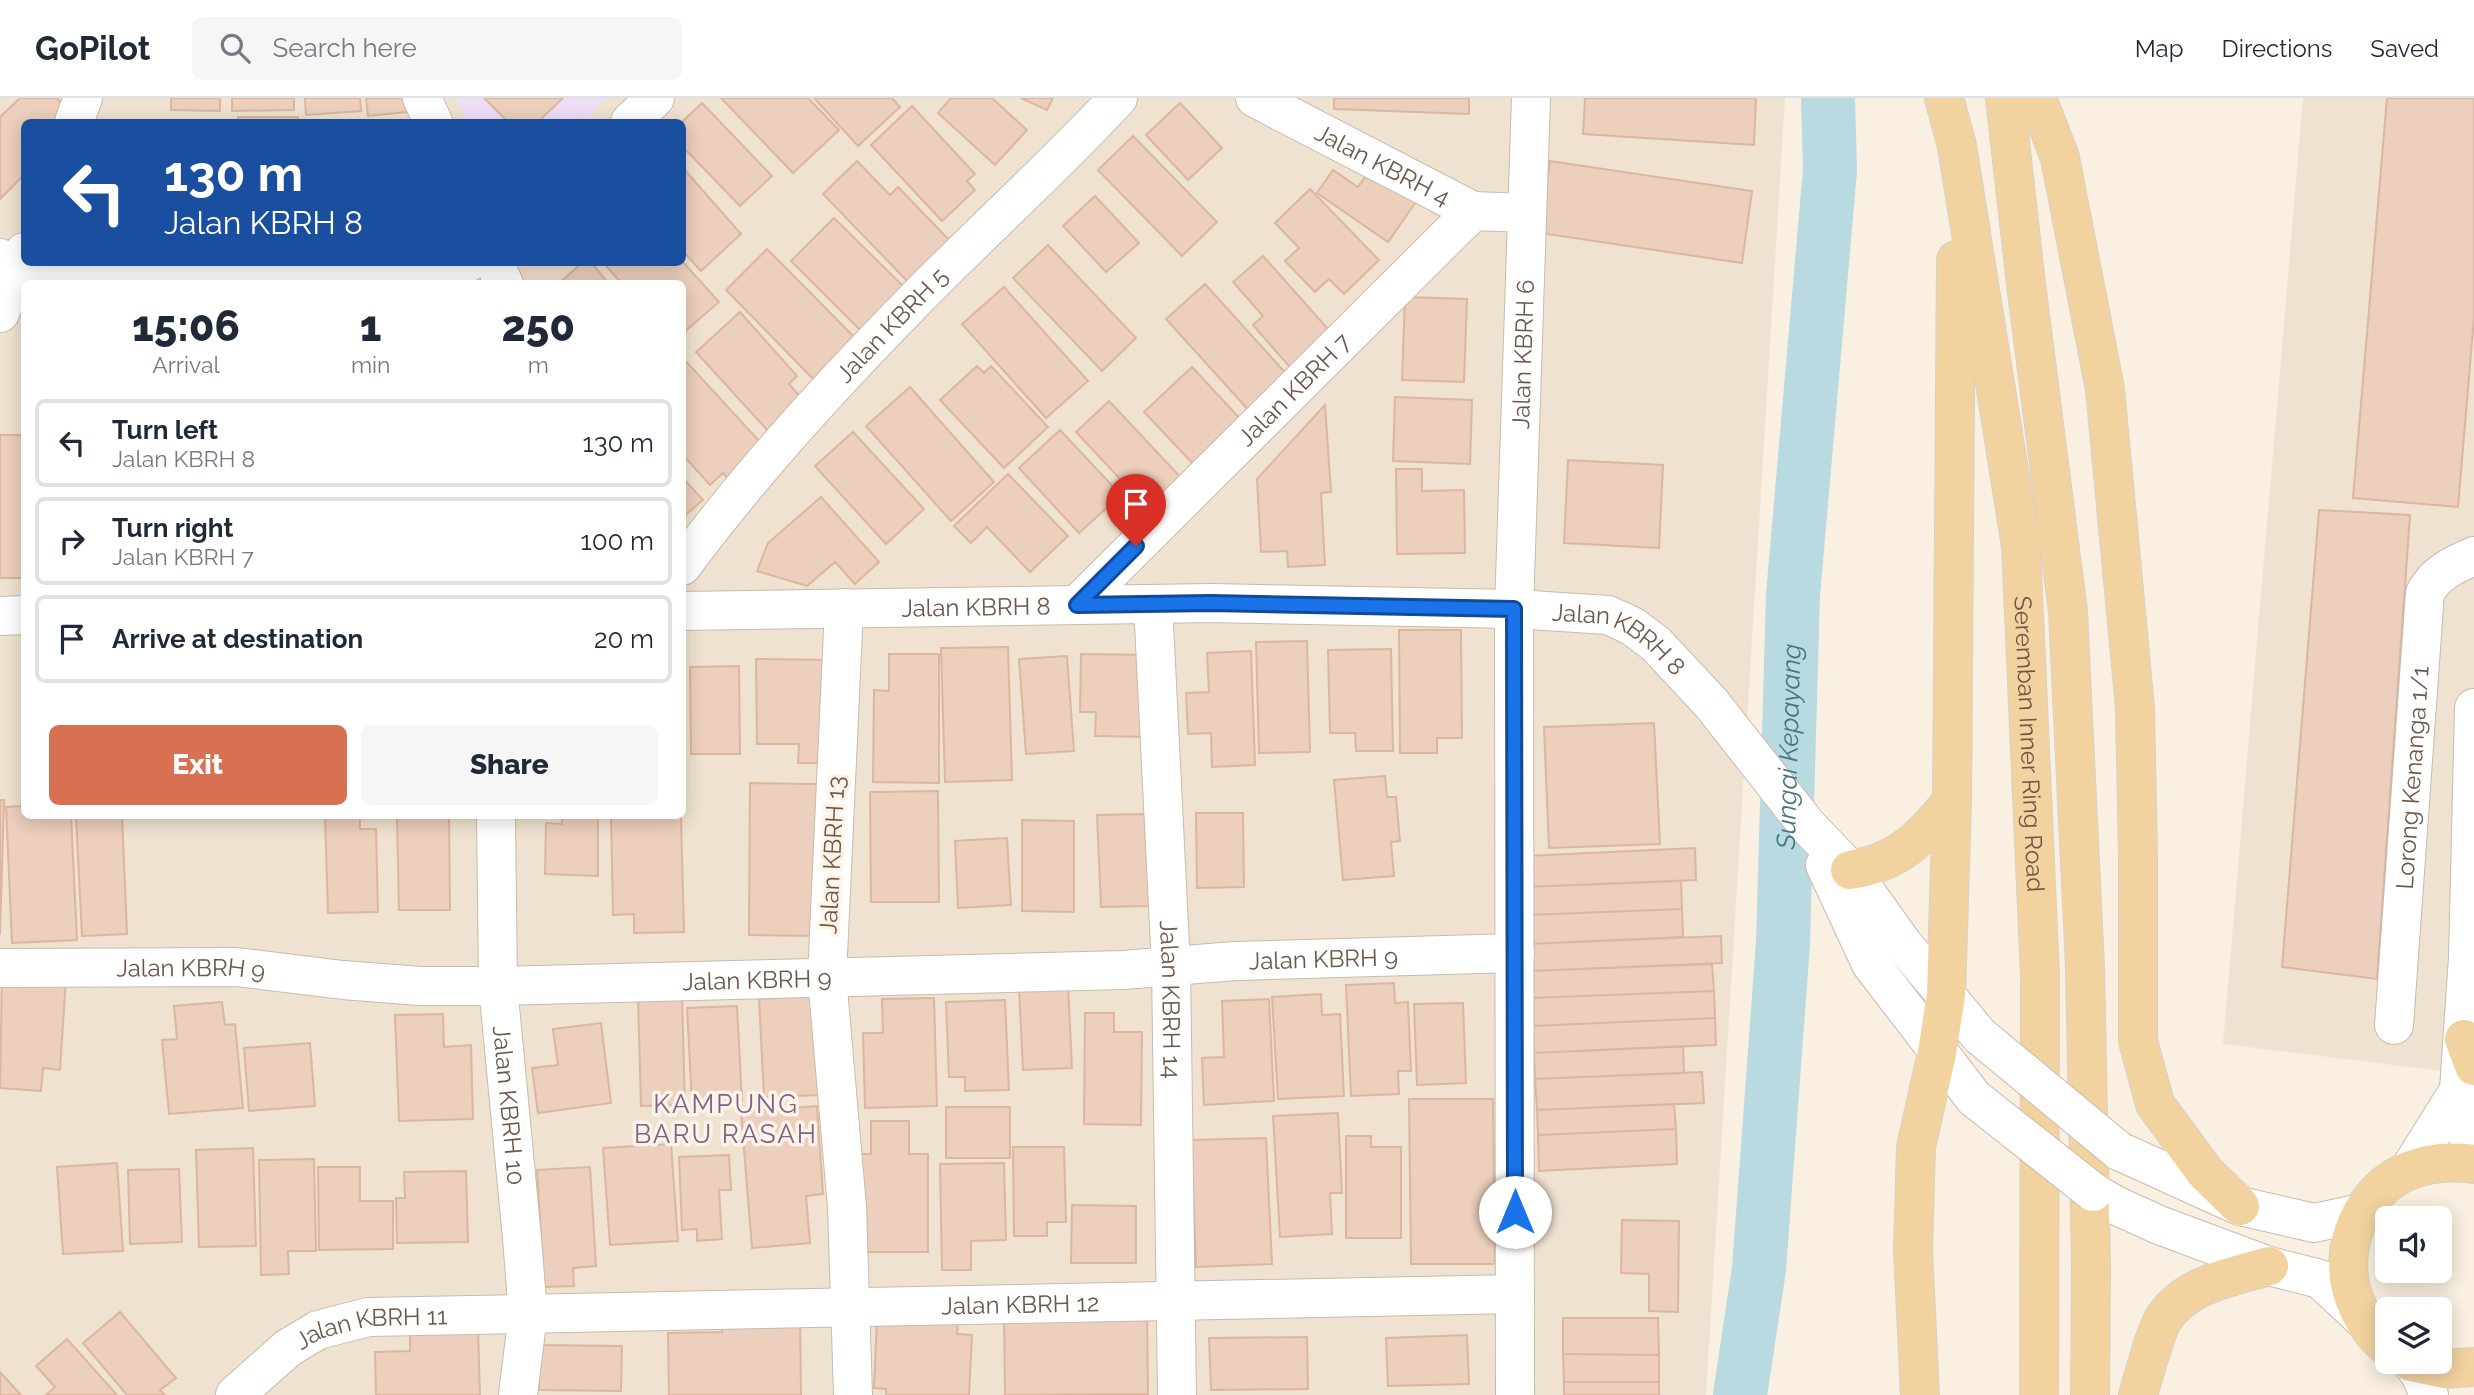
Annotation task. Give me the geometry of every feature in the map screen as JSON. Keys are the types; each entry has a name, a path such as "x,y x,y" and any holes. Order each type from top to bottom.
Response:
{"main road":[{"name":"Seremban Inner Ring Road","path":"1944,98 1956,146 2021,546 2040,976 2039,1395"},
{"name":"Seremban Inner Ring Road","path":"2005,98 2068,612 2085,968 2091,1266 2090,1395"},
{"path":"2037,98 2060,158 2105,389 2135,708 2138,1041 2155,1104 2205,1172 2240,1206"},
{"path":"1920,1395 1913,1250 1916,1147 1937,1053 1946,995 1952,802 1956,146"},
{"path":"1850,870 1869,867 1902,852 1926,834 1952,802"},
{"path":"2375,1333 2362,1318 2350,1287 2347,1266 2349,1245 2361,1213 2381,1188 2409,1170 2441,1162 2473,1164"},
{"path":"2138,1395 2164,1319 2183,1297 2208,1283 2269,1266"}],"street":[{"path":"75,119 83,98"},
{"path":"422,98 432,119"},
{"path":"633,119 655,98"},
{"name":"Jalan KBRH 5","path":"686,561 798,422 911,303 1082,137 1118,98"},
{"name":"Jalan KBRH 4","path":"1255,98 1473,211"},
{"name":"Jalan KBRH 6","path":"1515,1395 1514,609 1531,98"},
{"path":"1473,211 1527,213"},
{"name":"Jalan KBRH 7","path":"1077,605 1473,211"},
{"path":"0,313 15,258"},
{"path":"27,266 39,274 463,266"},
{"name":"Lorong Kenanga 1/1","path":"2394,1025 2425,593 2431,580 2474,556"},
{"name":"Jalan KBRH 8","path":"686,611 1153,604 1514,609 1608,615 1632,626 1656,644 1711,703 1807,825"},
{"name":"Jalan KBRH 14","path":"1153,604 1171,966 1177,1395"},
{"name":"Jalan KBRH 13","path":"844,608 827,977 847,1207 853,1395"},
{"path":"0,615 21,615"},
{"path":"2473,1164 2466,1065 2474,708"},
{"name":"Jalan KBRH 10","path":"496,819 498,986 528,1314 518,1395"},
{"path":"1807,825 1850,870 1903,944 1980,1036 2119,1151 2240,1206 2314,1223 2361,1213"},
{"path":"1807,825 1871,964 1974,1098 2093,1192 2115,1205 2159,1225 2269,1266 2320,1279 2362,1318"},
{"name":"Jalan KBRH 9","path":"0,968 236,967 420,986 498,986 1123,970 1235,961 1515,953"},
{"path":"2409,1170 2466,1065"},
{"name":"Jalan KBRH 12","path":"528,1314 1515,1294"},
{"name":"Jalan KBRH 11","path":"235,1395 288,1348 318,1330 368,1317 528,1314"},
{"path":"2417,1374 2428,1395"}],"shaded area":[{"name":"KAMPUNG BARU RASAH","path":"0,98 1785,98 1706,1395 0,1395"},
{"path":"456,98 607,98 586,119 465,119"},
{"path":"2303,98 2474,98 2474,1075 2223,1044"}],"building":[{"path":"20,98 57,98 71,113 64,119 21,119 21,178 0,199 0,117"},
{"path":"171,98 220,98 220,111 171,110"},
{"path":"232,98 294,98 294,110 232,111"},
{"path":"305,98 360,98 361,111 306,115"},
{"path":"366,98 405,98 407,112 368,116"},
{"path":"484,98 563,98 541,119 505,119"},
{"path":"721,98 808,98 839,130 793,173"},
{"path":"814,98 892,98 900,107 858,146"},
{"path":"951,98 992,98 1027,130 995,165 938,113"},
{"path":"1021,98 1053,98 1047,110"},
{"path":"1334,98 1469,98 1469,114 1334,109"},
{"path":"1585,98 1756,98 1754,145 1583,134"},
{"path":"2387,98 2474,98 2474,318 2458,507 2353,498"},
{"path":"702,103 772,176 740,206 686,150 685,119"},
{"path":"1180,103 1222,148 1188,180 1146,135"},
{"path":"912,106 975,174 967,181 975,190 942,221 871,145"},
{"path":"238,117 298,117 298,119"},
{"path":"1133,136 1217,222 1182,256 1098,170"},
{"path":"857,161 890,195 898,187 952,243 910,284 823,194"},
{"path":"1550,161 1752,191 1742,263 1540,233"},
{"path":"1374,164 1420,196 1388,242 1317,193 1333,170 1358,187"},
{"path":"686,171 741,234 701,271 686,254"},
{"path":"1310,189 1379,260 1344,294 1329,279 1315,292 1285,261 1299,248 1275,223"},
{"path":"1095,196 1139,243 1106,272 1063,226"},
{"path":"834,218 911,294 867,337 791,261"},
{"path":"1048,245 1136,338 1102,371 1013,278"},
{"path":"767,249 866,349 824,390 726,290"},
{"path":"1263,256 1336,338 1296,374 1253,325 1263,316 1233,282"},
{"path":"686,265 719,302 686,331 686,280 619,280 606,266"},
{"path":"578,266 594,266 606,280 563,280"},
{"path":"1205,284 1291,379 1252,414 1166,319"},
{"path":"1004,287 1088,381 1046,418 962,324"},
{"path":"1405,297 1467,299 1464,382 1402,380"},
{"path":"740,312 797,376 789,384 804,401 769,432 696,352"},
{"path":"686,361 771,454 735,486 723,473 710,485 686,458"},
{"path":"977,366 984,373 991,366 1048,427 1004,468 940,400"},
{"path":"1192,367 1245,424 1197,468 1144,412"},
{"path":"910,387 994,482 951,521 866,426"},
{"path":"1395,397 1472,400 1470,464 1393,461"},
{"path":"1109,401 1184,481 1151,512 1076,432"},
{"path":"1325,405 1331,492 1321,493 1325,565 1288,567 1287,551 1261,552 1257,479"},
{"path":"1060,430 1121,495 1079,533 1019,468"},
{"path":"853,432 924,509 886,544 815,466"},
{"path":"0,435 21,435 21,578 0,578"},
{"path":"1568,460 1663,465 1659,548 1564,543"},
{"path":"1396,469 1422,469 1422,491 1464,490 1465,553 1397,554"},
{"path":"1008,474 1068,536 1030,572 987,527 971,543 954,526"},
{"path":"686,481 703,500 686,515"},
{"path":"821,497 879,562 855,584 835,562 807,586 757,571 768,543"},
{"path":"2319,510 2410,515 2377,979 2282,967"},
{"path":"1399,630 1461,630 1462,738 1437,738 1437,753 1400,753"},
{"path":"1307,641 1310,752 1259,753 1256,642"},
{"path":"1008,647 1012,780 945,782 941,648"},
{"path":"1391,649 1393,751 1356,751 1355,733 1330,733 1328,650"},
{"path":"1251,651 1255,765 1212,767 1211,733 1188,734 1186,693 1209,692 1207,653"},
{"path":"889,654 939,654 939,783 873,782 874,690 889,691"},
{"path":"1081,654 1154,655 1153,737 1095,736 1096,712 1080,712"},
{"path":"1067,656 1074,751 1026,754 1019,659"},
{"path":"756,659 829,660 835,763 798,763 799,744 757,744"},
{"path":"739,666 740,754 691,754 690,667"},
{"path":"1654,723 1660,844 1549,848 1544,727"},
{"path":"1385,776 1387,797 1396,797 1400,841 1391,842 1394,876 1343,880 1334,780"},
{"path":"750,783 818,784 816,936 749,935"},
{"path":"938,791 939,902 871,902 870,792"},
{"path":"0,800 4,800 0,935"},
{"path":"21,806 21,819 71,819 77,940 12,943 6,807"},
{"path":"1196,813 1243,813 1244,887 1197,888"},
{"path":"1146,814 1150,906 1101,907 1097,815"},
{"path":"76,819 122,819 127,934 82,936"},
{"path":"325,819 360,819 360,829 376,829 378,912 328,913"},
{"path":"397,819 449,819 450,910 399,910"},
{"path":"562,819 598,819 598,876 545,874 546,823 562,824"},
{"path":"611,819 681,819 684,932 634,933 634,914 613,915"},
{"path":"1022,820 1074,821 1074,912 1022,911"},
{"path":"1007,838 1011,905 958,908 955,841"},
{"path":"1695,848 1696,880 1525,887 1524,856"},
{"path":"1681,881 1682,909 1527,915 1525,887"},
{"path":"1682,909 1683,937 1528,944 1527,915"},
{"path":"1721,936 1722,963 1530,971 1528,944"},
{"path":"1712,964 1714,991 1531,998 1530,971"},
{"path":"2,975 66,979 60,1070 43,1068 41,1091 0,1088"},
{"path":"1394,983 1395,1003 1408,1002 1411,1071 1398,1071 1399,1094 1351,1096 1346,985"},
{"path":"1068,986 1072,1068 1023,1070 1019,988"},
{"path":"1714,991 1715,1018 1532,1026 1531,998"},
{"path":"1321,994 1322,1015 1340,1014 1344,1096 1278,1099 1272,997"},
{"path":"818,996 823,1095 764,1097 759,999"},
{"path":"682,997 685,1105 641,1106 638,998"},
{"path":"934,998 937,1106 865,1108 863,1033 883,1033 882,999"},
{"path":"1269,999 1274,1101 1204,1105 1202,1058 1224,1057 1222,1001"},
{"path":"1005,1000 1009,1090 965,1091 965,1077 949,1077 946,1002"},
{"path":"222,1002 225,1025 235,1024 243,1108 169,1114 162,1040 177,1039 174,1006"},
{"path":"1463,1003 1466,1083 1417,1085 1414,1004"},
{"path":"737,1006 742,1101 692,1103 687,1008"},
{"path":"1085,1013 1114,1013 1114,1032 1142,1032 1141,1125 1084,1124"},
{"path":"443,1014 444,1047 471,1045 473,1119 399,1121 395,1015"},
{"path":"1715,1018 1716,1045 1534,1053 1532,1026"},
{"path":"601,1023 611,1103 538,1113 532,1068 558,1065 553,1029"},
{"path":"310,1043 315,1106 249,1111 244,1048"},
{"path":"1683,1046 1684,1073 1535,1079 1534,1053"},
{"path":"1702,1072 1704,1103 1537,1110 1535,1079"},
{"path":"1409,1099 1493,1099 1495,1264 1411,1264"},
{"path":"1674,1104 1676,1129 1538,1135 1537,1110"},
{"path":"817,1106 823,1194 806,1196 810,1243 752,1248 741,1112"},
{"path":"946,1107 1010,1107 1010,1158 946,1158"},
{"path":"1338,1113 1342,1193 1330,1193 1332,1234 1280,1237 1273,1116"},
{"path":"871,1121 909,1121 909,1154 928,1154 928,1252 855,1252 856,1154 871,1154"},
{"path":"1676,1129 1677,1164 1539,1171 1538,1135"},
{"path":"1346,1136 1371,1136 1371,1147 1401,1147 1401,1238 1346,1238"},
{"path":"1266,1138 1272,1264 1196,1267 1191,1140"},
{"path":"671,1144 678,1241 610,1245 603,1148"},
{"path":"1013,1147 1064,1147 1066,1222 1047,1222 1047,1236 1014,1236"},
{"path":"253,1148 256,1246 199,1247 196,1150"},
{"path":"729,1155 731,1190 719,1190 722,1239 697,1241 697,1229 682,1230 679,1157"},
{"path":"314,1159 316,1251 288,1251 289,1274 261,1275 259,1160"},
{"path":"117,1163 123,1251 63,1254 57,1167"},
{"path":"1004,1163 1006,1240 971,1241 971,1270 942,1270 940,1164"},
{"path":"318,1167 360,1167 360,1201 393,1201 393,1249 319,1250"},
{"path":"590,1167 596,1266 573,1268 574,1286 544,1287 537,1170"},
{"path":"179,1169 182,1242 130,1244 128,1170"},
{"path":"466,1171 468,1242 397,1243 396,1198 405,1198 404,1172"},
{"path":"1072,1205 1136,1206 1136,1263 1071,1263"},
{"path":"1622,1220 1679,1221 1678,1312 1649,1311 1649,1274 1621,1273"},
{"path":"1147,1309 1148,1394 1005,1395 1004,1310"},
{"path":"120,1312 176,1378 160,1390 165,1395 127,1395 83,1343"},
{"path":"722,1312 800,1312 801,1395 669,1395 668,1333 722,1332"},
{"path":"877,1317 958,1321 957,1334 972,1335 969,1395 886,1395 886,1389 874,1388"},
{"path":"1563,1318 1658,1318 1659,1355 1563,1354"},
{"path":"478,1329 480,1395 376,1395 375,1352 410,1351 410,1331"},
{"path":"1467,1335 1469,1384 1388,1386 1386,1338"},
{"path":"1307,1337 1308,1389 1211,1390 1209,1338"},
{"path":"67,1339 117,1395 46,1395 55,1387 36,1366"},
{"path":"539,1345 622,1346 621,1391 539,1390"},
{"path":"1563,1354 1659,1355 1659,1382 1564,1382"},
{"path":"0,1372 21,1395 0,1395"},
{"path":"1564,1382 1659,1382 1659,1395 1564,1395"}],"waterway":[{"name":"Sungai Kepayang","path":"1740,1395 1759,1269 1783,943 1793,595 1830,170 1828,98"}],"district":[{"name":"KAMPUNG BARU RASAH","path":"726,1119"}],"route":[{"path":"1136,546 1077,605 1211,603 1514,609 1515,1212"}]}
